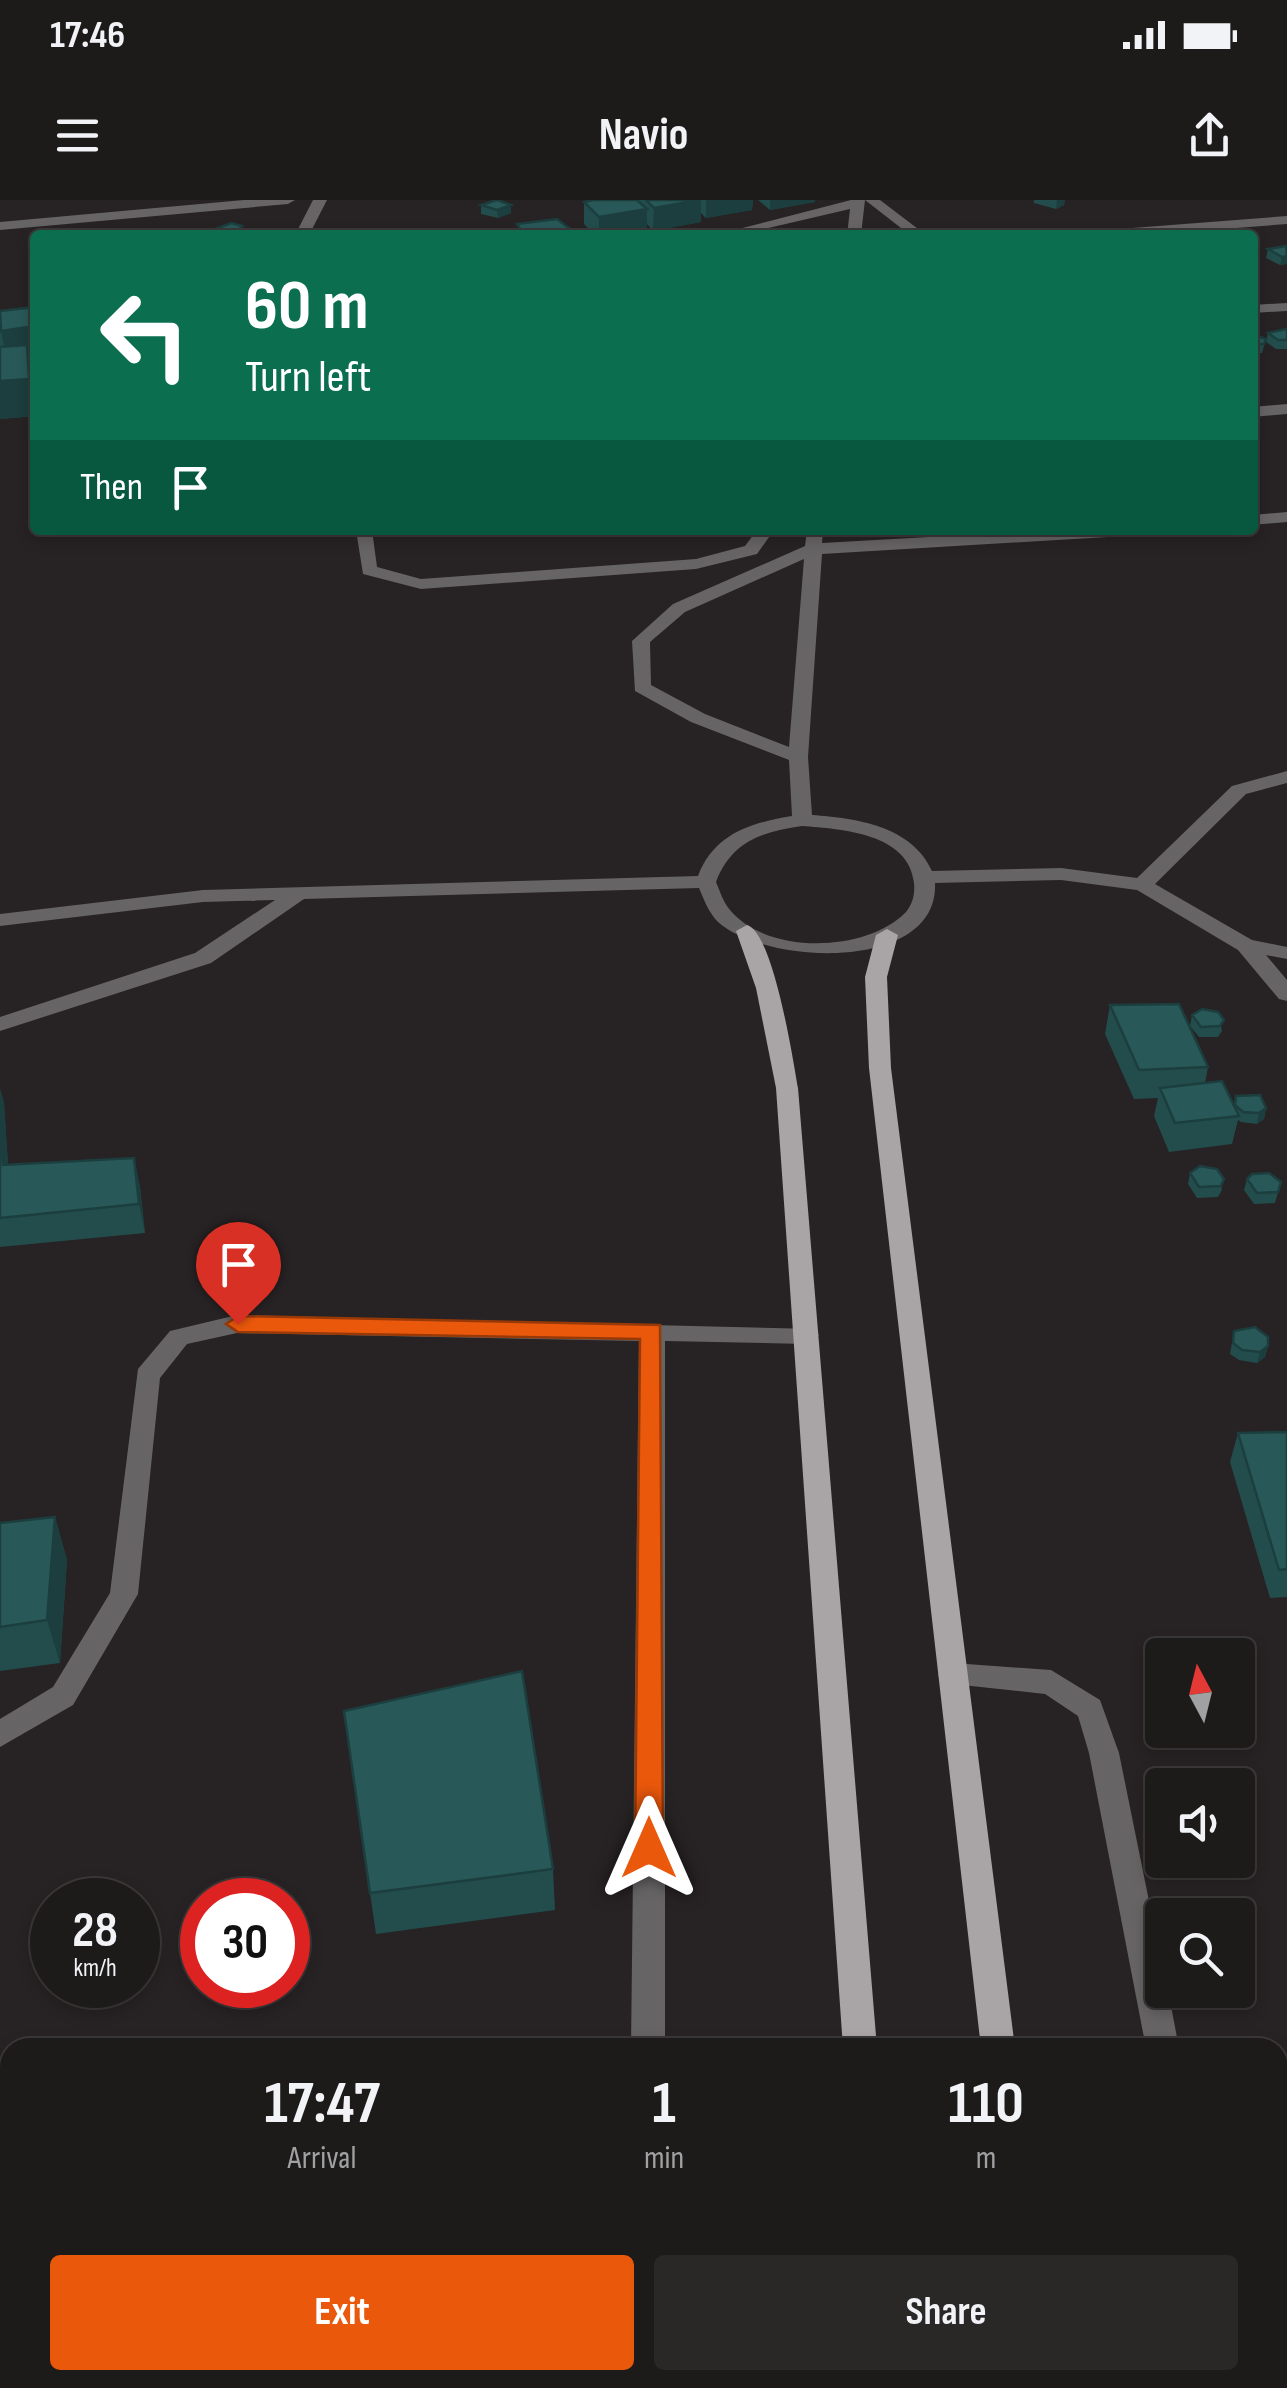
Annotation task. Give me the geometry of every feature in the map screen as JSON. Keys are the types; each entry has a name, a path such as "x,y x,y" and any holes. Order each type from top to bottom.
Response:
{"main road":[{"path":"747,932 767,988 787,1088 859,2038"},
{"path":"887,935 876,976 880,1068 997,2038"}],"street":[{"path":"0,226 288,200"},
{"path":"305,230 320,200"},
{"path":"743,230 862,201 911,230"},
{"path":"855,230 862,201"},
{"path":"1158,230 1287,220"},
{"path":"1258,309 1287,307"},
{"path":"1258,412 1287,410"},
{"path":"1258,519 1287,517"},
{"path":"365,535 370,570 421,584 696,564 751,550 762,535"},
{"path":"798,757 698,718 642,687 640,641 679,608 814,539 967,535"},
{"path":"802,820 798,757 814,539"},
{"path":"1142,885 1238,790 1287,777"},
{"path":"802,820 844,822 881,834 910,853 925,876 925,898 887,935 817,948 747,932 722,915 706,882 712,859 732,839 764,826 802,820"},
{"path":"925,876 1062,874 1142,885 1246,945 1287,953"},
{"path":"0,920 203,896 706,882"},
{"path":"0,1024 203,958 300,893"},
{"path":"1246,945 1287,994"},
{"path":"0,1734 63,1696 124,1594 147,1376 179,1337 238,1324 806,1334"},
{"path":"648,2038 652,1331"},
{"path":"953,1675 1050,1682 1090,1708 1104,1753 1161,2038"}],"building":[{"path":"497,200 511,205 497,210 481,205"},
{"path":"637,200 647,209 599,217 584,202"},
{"path":"646,200 699,200 654,208"},
{"path":"557,219 571,230 521,230 517,224"},
{"path":"231,223 242,226 239,230 213,230"},
{"path":"1286,246 1287,256 1282,257 1268,249"},
{"path":"30,308 30,327 1,331 0,311"},
{"path":"1287,329 1287,340 1278,340 1268,333"},
{"path":"27,345 29,379 0,381 0,347"},
{"path":"1179,1004 1208,1067 1139,1070 1110,1005"},
{"path":"1202,1009 1218,1012 1224,1020 1220,1026 1201,1027 1192,1015"},
{"path":"1222,1081 1239,1116 1175,1123 1160,1088"},
{"path":"1260,1095 1266,1108 1259,1113 1243,1112 1235,1105 1236,1096"},
{"path":"0,1128 3,1165 134,1158 139,1204 0,1218"},
{"path":"1200,1166 1217,1169 1224,1179 1221,1186 1199,1187 1190,1173"},
{"path":"1269,1173 1281,1182 1278,1192 1257,1193 1247,1179 1252,1174"},
{"path":"1255,1327 1268,1337 1268,1346 1260,1352 1242,1350 1233,1343 1234,1331"},
{"path":"1287,1432 1287,1569 1279,1570 1238,1433"},
{"path":"55,1517 47,1620 0,1627 0,1523"},
{"path":"522,1671 553,1869 370,1893 344,1711"}],"route":[{"path":"238,1324 652,1331 649,1848"}]}
